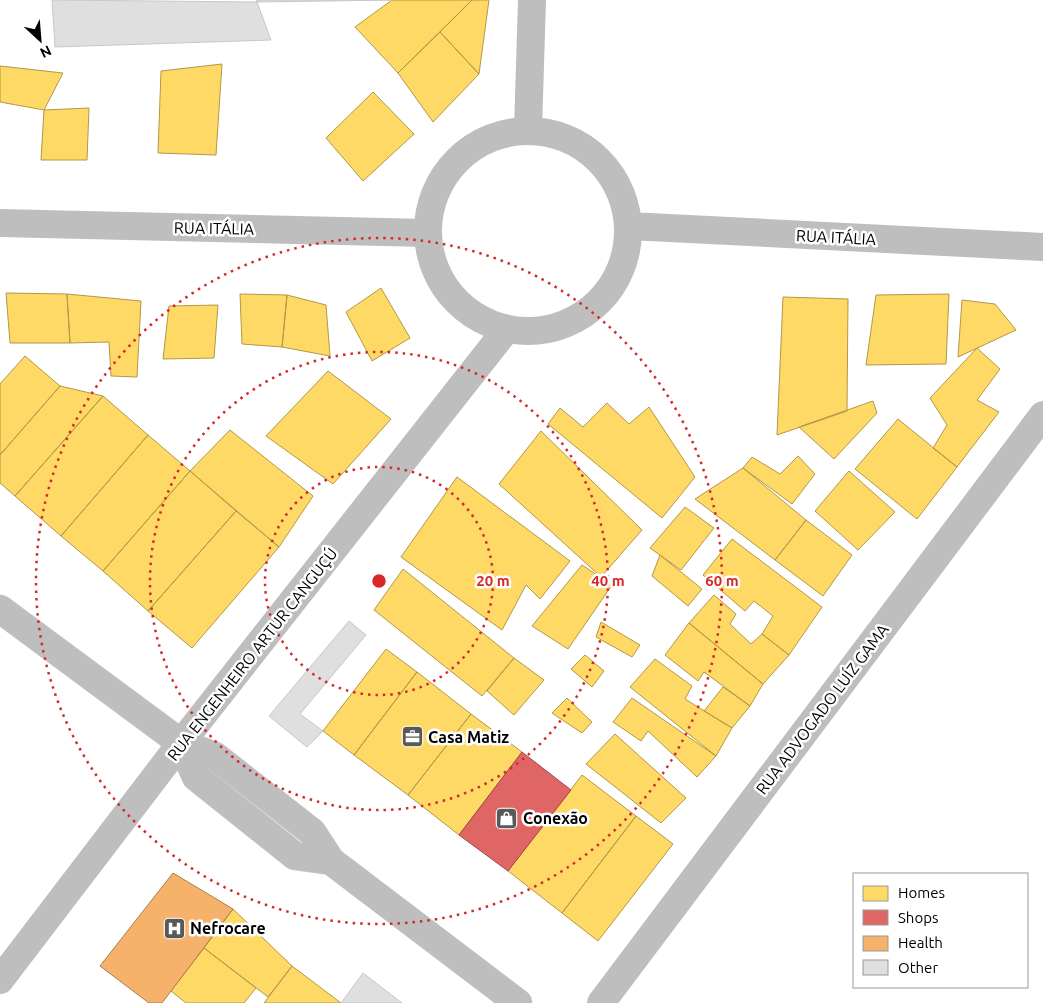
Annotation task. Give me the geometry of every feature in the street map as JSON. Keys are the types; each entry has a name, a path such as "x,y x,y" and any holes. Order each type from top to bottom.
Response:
{"street":[{"path":"528,130 532,0"},
{"path":"528,130 559,135 586,149 609,170 623,196 629,226 626,257 614,285 594,308 567,324 537,331 506,330 480,320 459,304 442,284 432,259 427,233 431,206 441,182 457,161 478,144 502,134 528,130"},
{"name":"RUA ITÁLIA","path":"0,223 427,233"},
{"name":"RUA ITÁLIA","path":"629,226 1043,247"},
{"name":"RUA ENGENHEIRO ARTUR CANGUÇÚ","path":"0,980 181,743 506,330"},
{"name":"RUA ADVOGADO LUÍZ GAMA","path":"601,1003 1043,415"},
{"path":"0,609 181,743 215,756 312,832 331,860 518,1003"}],"building: Homes":[{"path":"392,0 472,0 398,73 355,27"},
{"path":"472,0 489,0 479,74 440,32"},
{"path":"440,32 479,74 433,122 398,73"},
{"path":"222,64 216,155 158,153 161,71"},
{"path":"0,66 63,73 44,110 0,102"},
{"path":"373,92 414,134 363,181 326,138"},
{"path":"89,108 87,160 41,160 44,110"},
{"path":"381,288 410,338 372,361 346,312"},
{"path":"6,293 67,294 70,343 10,343"},
{"path":"67,294 141,301 137,377 111,376 109,342 70,343"},
{"path":"240,294 287,295 282,347 242,344"},
{"path":"949,294 946,364 866,365 876,295"},
{"path":"287,295 326,305 330,356 282,347"},
{"path":"783,297 848,299 847,411 777,435"},
{"path":"962,300 995,304 1016,330 958,357"},
{"path":"218,305 214,358 163,359 169,306"},
{"path":"977,348 1000,369 977,400 999,412 957,467 933,448 947,425 930,398"},
{"path":"25,356 60,386 0,455 0,384"},
{"path":"328,371 391,419 333,484 266,436"},
{"path":"60,386 103,396 15,496 0,483 0,455"},
{"path":"103,396 148,435 61,536 15,496"},
{"path":"873,401 877,413 834,459 799,427"},
{"path":"607,403 629,424 649,407 695,477 662,518 548,424 560,408 583,427"},
{"path":"898,419 957,467 917,519 855,469"},
{"path":"230,430 313,496 279,547 190,471"},
{"path":"541,431 642,530 601,577 499,484"},
{"path":"148,435 190,471 103,571 61,536"},
{"path":"798,456 815,474 792,504 743,468 752,457 780,474"},
{"path":"743,468 806,520 775,560 695,499"},
{"path":"190,471 236,511 148,611 103,571"},
{"path":"849,471 895,512 858,550 815,511"},
{"path":"457,477 570,561 540,599 526,585 502,630 401,557"},
{"path":"685,507 714,528 681,570 650,548"},
{"path":"236,511 279,547 192,648 148,611"},
{"path":"806,520 852,555 823,596 775,560"},
{"path":"732,539 822,607 789,655 762,634 773,616 754,601 745,611 703,575"},
{"path":"660,555 702,589 688,606 652,576"},
{"path":"582,565 612,585 568,649 532,626"},
{"path":"403,569 514,658 482,696 374,610"},
{"path":"714,595 736,614 730,624 751,644 762,634 789,655 763,684 689,623"},
{"path":"601,622 640,645 632,657 596,637"},
{"path":"689,623 763,684 750,706 704,672 698,681 665,655"},
{"path":"386,649 417,672 354,755 323,731"},
{"path":"585,655 604,671 592,687 571,669"},
{"path":"514,658 544,680 514,715 487,691"},
{"path":"655,659 692,686 685,699 732,728 716,756 630,687"},
{"path":"417,672 471,714 408,795 354,755"},
{"path":"723,687 750,706 732,728 704,711"},
{"path":"567,698 592,722 582,733 552,713"},
{"path":"632,698 716,756 697,777 648,731 641,741 613,722"},
{"path":"471,714 522,752 459,835 408,795"},
{"path":"615,734 686,798 661,823 586,764"},
{"path":"582,775 636,816 562,913 508,871"},
{"path":"636,816 673,844 598,941 562,913"},
{"path":"233,909 292,966 268,997 204,948"},
{"path":"204,948 256,988 244,1003 186,1003 171,991"},
{"path":"292,966 341,1003 264,1003"}],"building: Shops":[{"path":"522,752 571,790 508,871 459,835"}],"building: Health":[{"name":"Nefrocare","path":"173,873 233,909 162,1003 149,1003 100,966"}],"building: Other":[{"path":"52,0 257,2 271,40 55,47"},
{"path":"256,0 392,0 257,2"},
{"path":"349,621 366,635 300,714 323,731 307,747 269,716"},
{"path":"363,973 402,1003 341,1003"}],"place":[{"name":"Casa Matiz","path":"412,737"},
{"name":"Conexão","path":"507,818"},
{"name":"Nefrocare","path":"174,928"}]}
